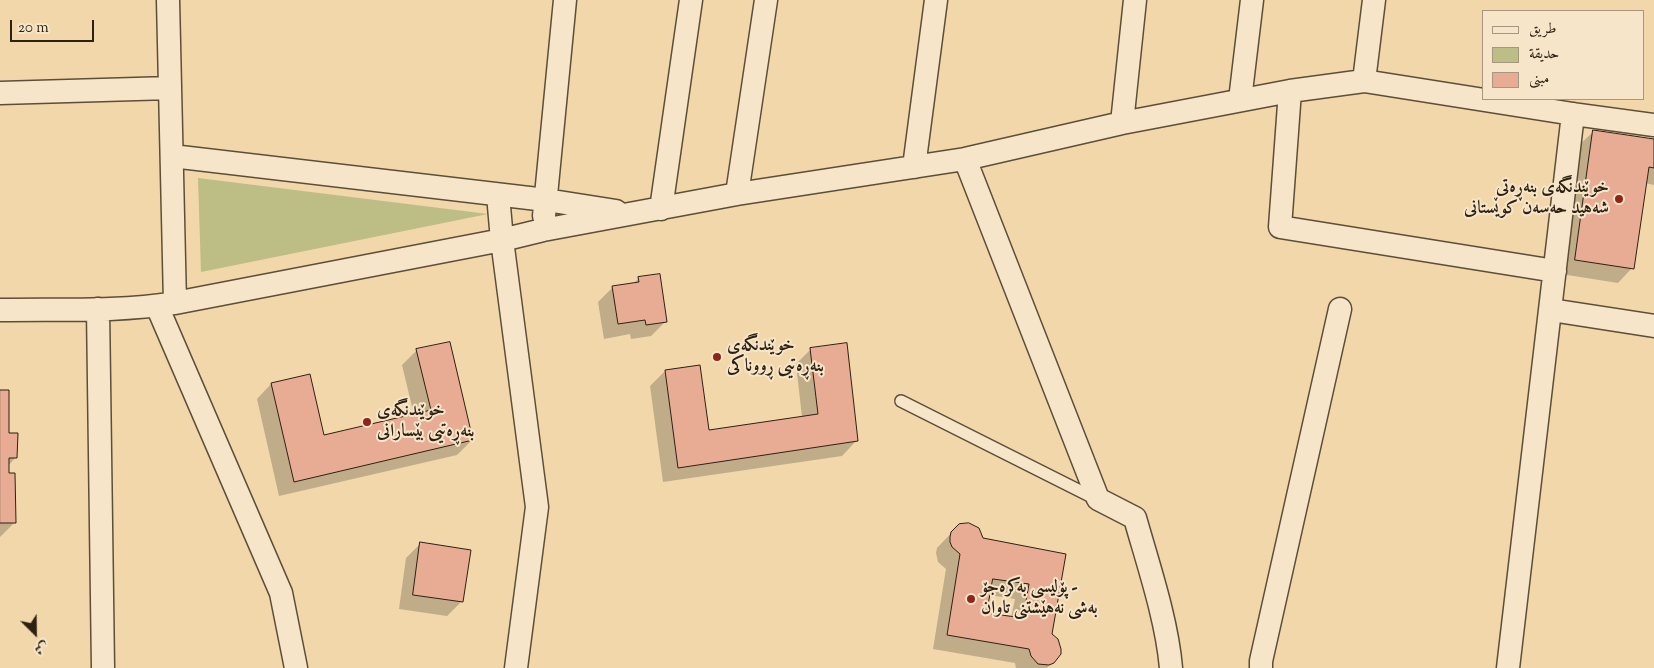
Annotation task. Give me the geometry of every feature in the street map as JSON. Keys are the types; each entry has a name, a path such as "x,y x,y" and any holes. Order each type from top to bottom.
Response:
{"street":[{"path":"168,0 172,156 166,305 282,592 296,668"},
{"path":"543,230 562,0"},
{"path":"661,209 690,0"},
{"path":"737,194 766,0"},
{"path":"914,167 936,0"},
{"path":"1122,123 1135,0"},
{"path":"1240,100 1252,0"},
{"path":"1364,81 1374,0"},
{"path":"0,310 98,309 166,305 502,240 543,230 737,194 965,159 1122,123 1290,91 1364,81 1482,100"},
{"path":"0,93 170,88"},
{"path":"1290,91 1280,227 1555,271"},
{"path":"1484,100 1654,125"},
{"path":"1508,668 1573,114"},
{"path":"172,156 546,200 634,214"},
{"path":"965,159 1098,500 1135,518 1162,619 1171,668"},
{"path":"498,195 502,240 537,507 516,668"},
{"path":"98,309 102,668"},
{"path":"1261,668 1261,661 1340,309"},
{"path":"1551,310 1654,326"}],"lane":[{"path":"901,401 1098,500"}],"green space":[{"path":"198,178 488,214 201,272"}],"building":[{"name":"خوێندنگەی بنەڕەتی شەهید حەسەن کوێستانی","path":"1593,130 1654,139 1654,168 1649,167 1634,269 1575,260"},
{"path":"660,274 667,322 646,325 645,320 618,324 612,286 639,282 638,277"},
{"path":"450,342 473,440 294,482 271,383 310,374 324,435 431,410 416,349"},
{"path":"847,343 858,441 678,468 665,370 700,365 709,430 818,414 810,348"},
{"path":"0,390 9,390 9,433 18,433 17,458 9,458 9,473 15,473 16,523 0,523"},
{"name":"پۆلیسی بەکرەجۆ - بەشی نەهێشتنی تاوان","path":"969,523 979,528 983,538 1066,554 1052,634 1058,639 1061,654 1054,663 1049,665 1038,664 1031,656 1029,649 947,635 960,554 952,547 950,537 951,532 959,524","holes":["993,579 1029,584 1023,618 987,613"]},
{"path":"420,542 471,550 463,602 413,595"}],"place":[{"name":"خوێندنگەی بنەڕەتی شەهید حەسەن کوێستانی","path":"1619,199"},
{"name":"خوێندنگەی بنەڕەتیی ڕووناکی","path":"717,357"},
{"name":"خوێندنگەی بنەڕەتیی بێسارانی","path":"367,422"},
{"name":"پۆلیسی بەکرەجۆ - بەشی نەهێشتنی تاوان","path":"971,599"}]}
